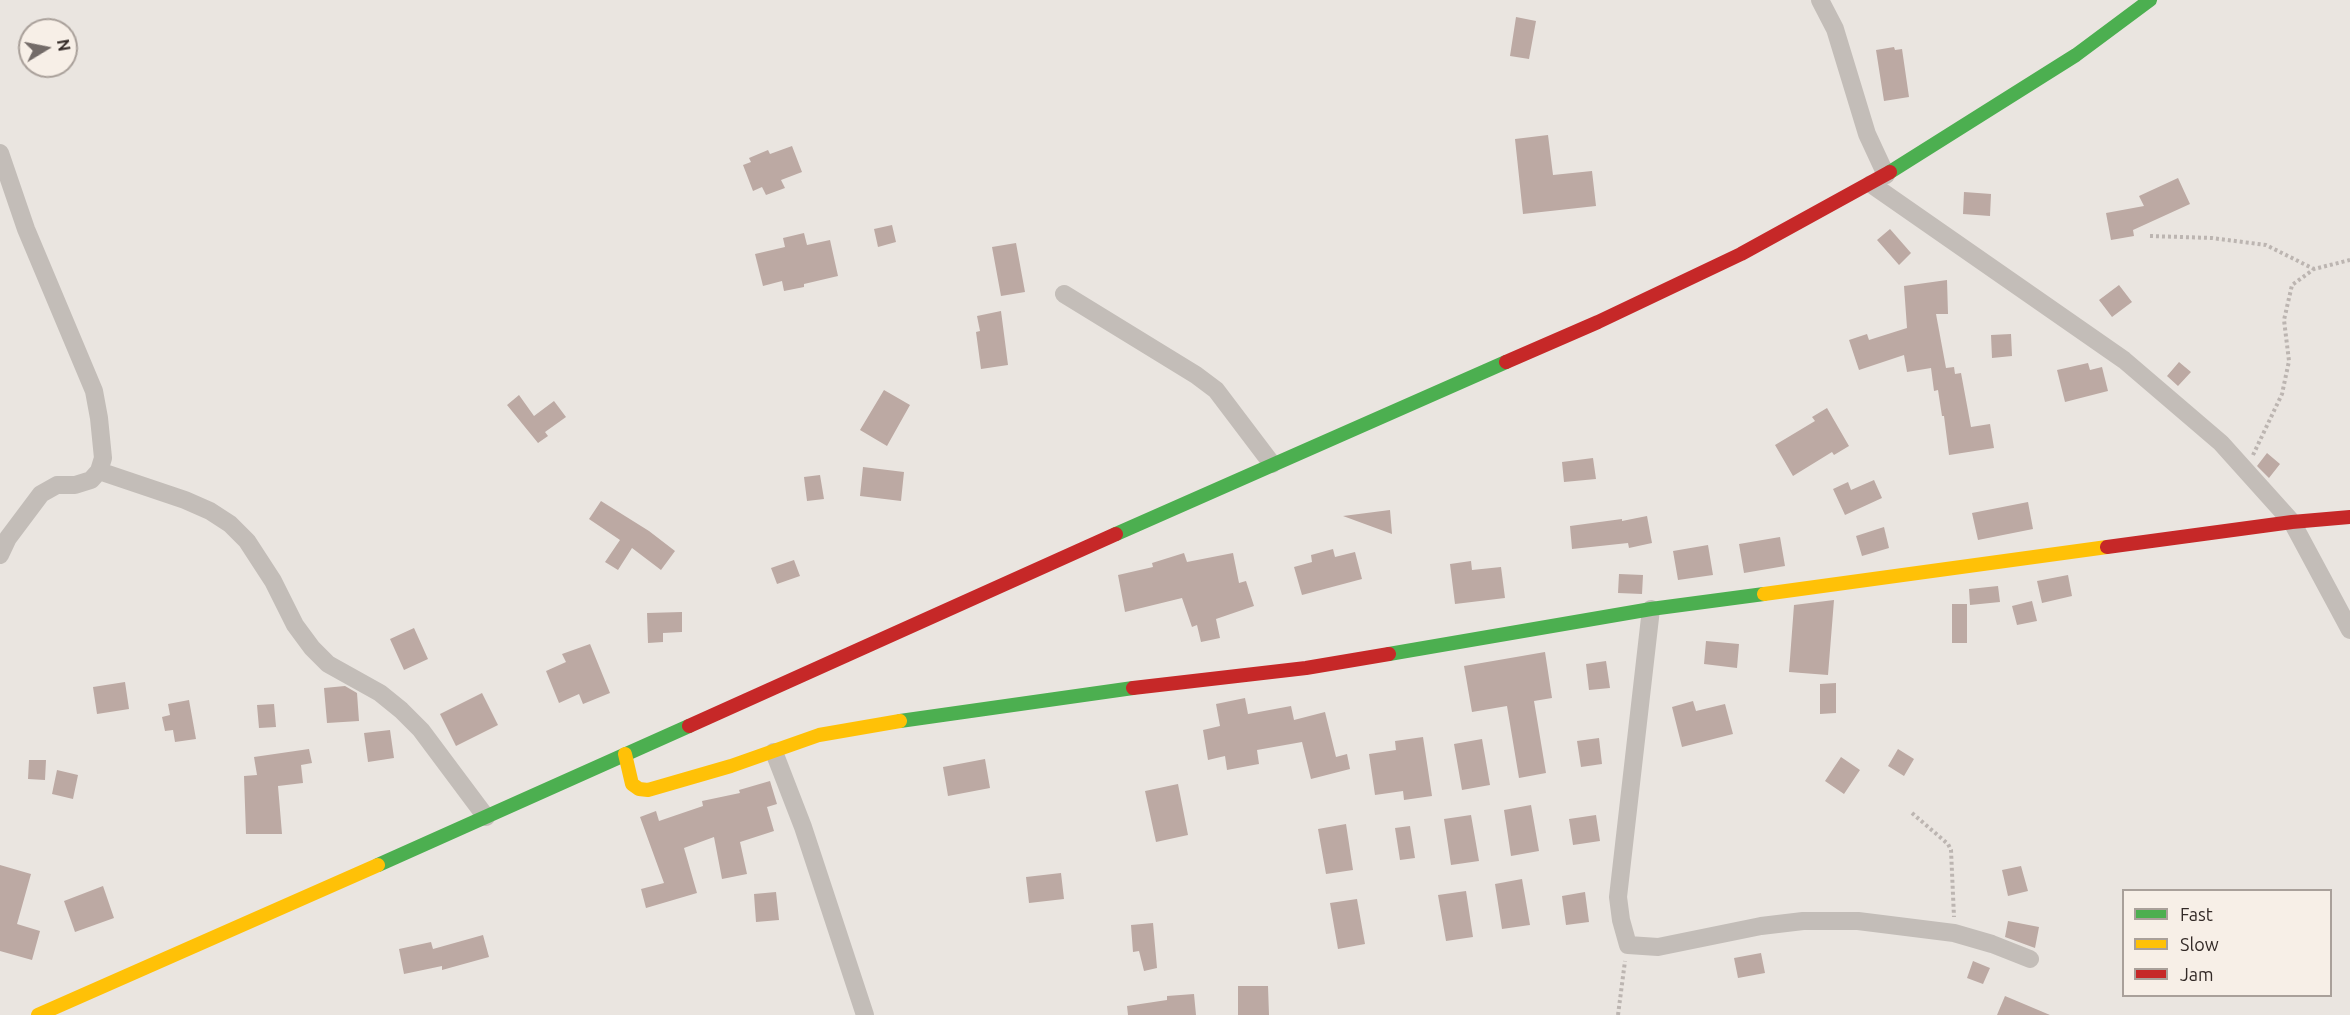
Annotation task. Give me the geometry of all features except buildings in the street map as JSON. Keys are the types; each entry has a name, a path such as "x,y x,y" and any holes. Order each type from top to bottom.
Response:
{"main road":[{"path":"38,1015 486,817 1272,464 1598,322 1741,254 1878,180 1982,116 2076,55 2150,0"},
{"path":"625,754 632,784 636,788 645,790 731,766 819,735 877,724 1098,692 1306,668 1651,609 2292,522 2350,517"}],"street":[{"path":"1826,4 1867,134 1878,180 2124,360 2221,443 2247,469 2264,492 2292,522 2350,630"},
{"path":"0,153 26,229 94,391 103,458 99,471 85,483 57,486 40,494 8,538 0,555"},
{"path":"1064,294 1196,375 1216,390 1272,464"},
{"path":"99,471 185,500 210,511 230,524 247,541 273,581 295,625 312,648 328,664 380,693 401,710 421,730 486,817"},
{"path":"1651,609 1618,897 1628,945 1658,947 1761,926 1803,921 1858,921 1954,933 1992,944 2030,959"},
{"path":"774,752 803,827 865,1015"}],"path":[{"path":"2150,236 2212,238 2266,244 2314,269"},
{"path":"2247,469 2282,394 2289,360 2284,320 2292,285 2314,269 2350,260"},
{"path":"1912,813 1948,844 1951,850 1954,933"},
{"path":"1618,1015 1628,945"}],"traffic: fast":[{"path":"1890,172 2076,55 2150,0"},
{"path":"1116,534 1506,362"},
{"path":"1389,654 1651,609 1764,594"},
{"path":"900,721 1133,688"},
{"path":"378,865 689,726"}],"traffic: slow":[{"path":"1764,594 2107,547"},
{"path":"625,754 632,784 639,789 648,790 731,766 819,735 900,721"},
{"path":"38,1015 378,865"}],"traffic: jam":[{"path":"1506,362 1598,322 1741,254 1890,172"},
{"path":"2107,547 2292,522 2350,517"},
{"path":"689,726 1116,534"},
{"path":"1133,688 1306,668 1389,654"}]}
